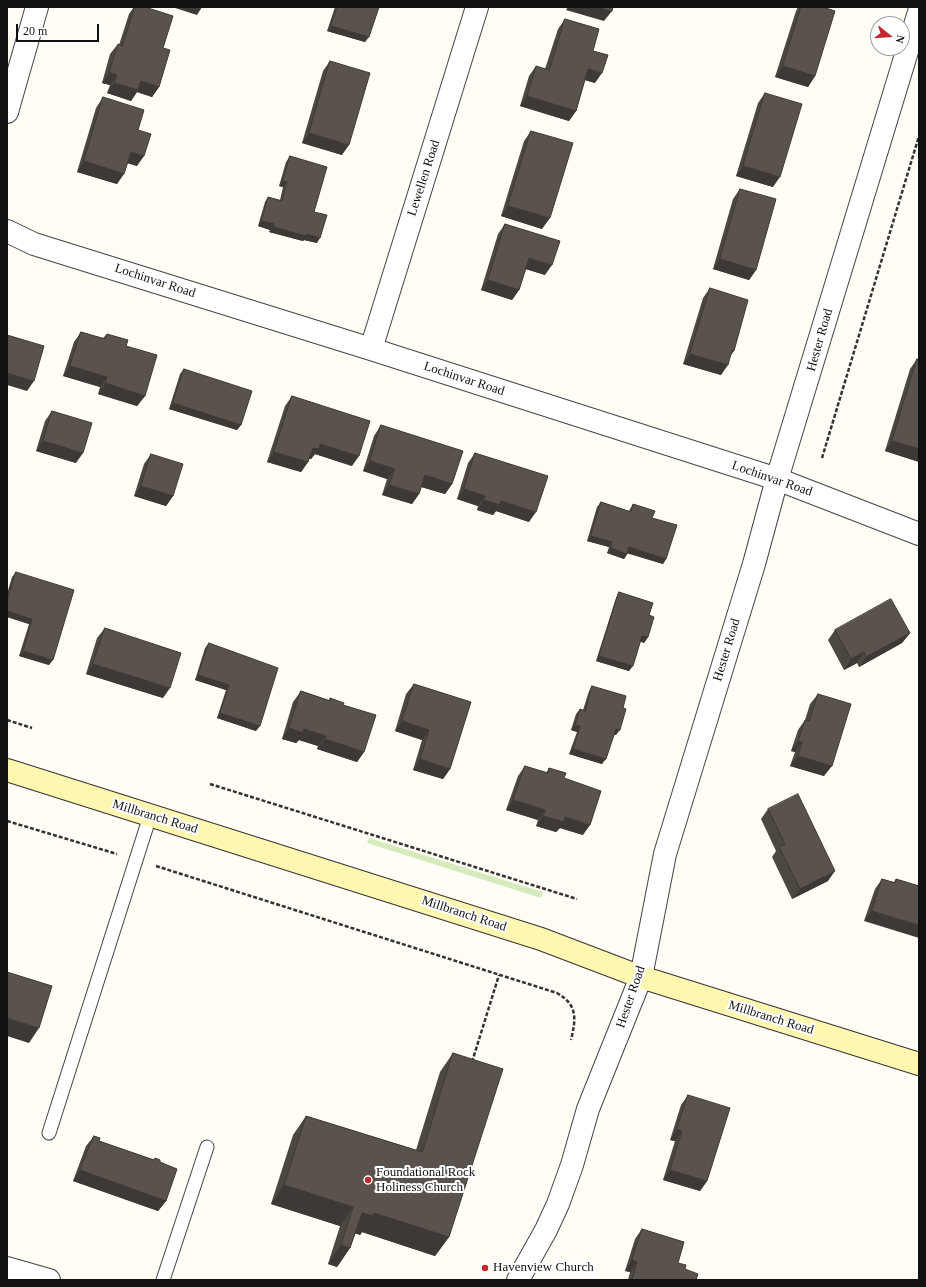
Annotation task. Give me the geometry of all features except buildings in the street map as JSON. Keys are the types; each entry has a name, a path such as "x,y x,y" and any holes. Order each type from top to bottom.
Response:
{"main road":[{"name":"Millbranch Road","path":"7,770 541,939 641,977 919,1064"}],"street":[{"path":"7,112 37,7"},
{"name":"Lewellen Road","path":"371,349 477,7"},
{"name":"Hester Road","path":"518,1280 546,1230 558,1204 588,1109 641,977 665,854 754,564 777,479 919,12"},
{"name":"Lochinvar Road","path":"7,231 34,244 371,349 777,479 919,534"},
{"path":"7,1268 49,1280"}],"lane":[{"path":"49,1133 150,816"},
{"path":"162,1280 207,1147"}],"path":[{"path":"822,458 919,136"},
{"path":"7,720 32,728"},
{"path":"210,784 577,899"},
{"path":"7,821 136,860 564,997 571,1005 575,1014 575,1023 571,1040"},
{"path":"469,1068 499,975"}],"green space":[{"path":"369,838 543,892 541,898 367,843"}],"place":[{"name":"Foundational Rock Holiness Church","path":"368,1180"},
{"name":"Havenview Church","path":"485,1268"}]}
